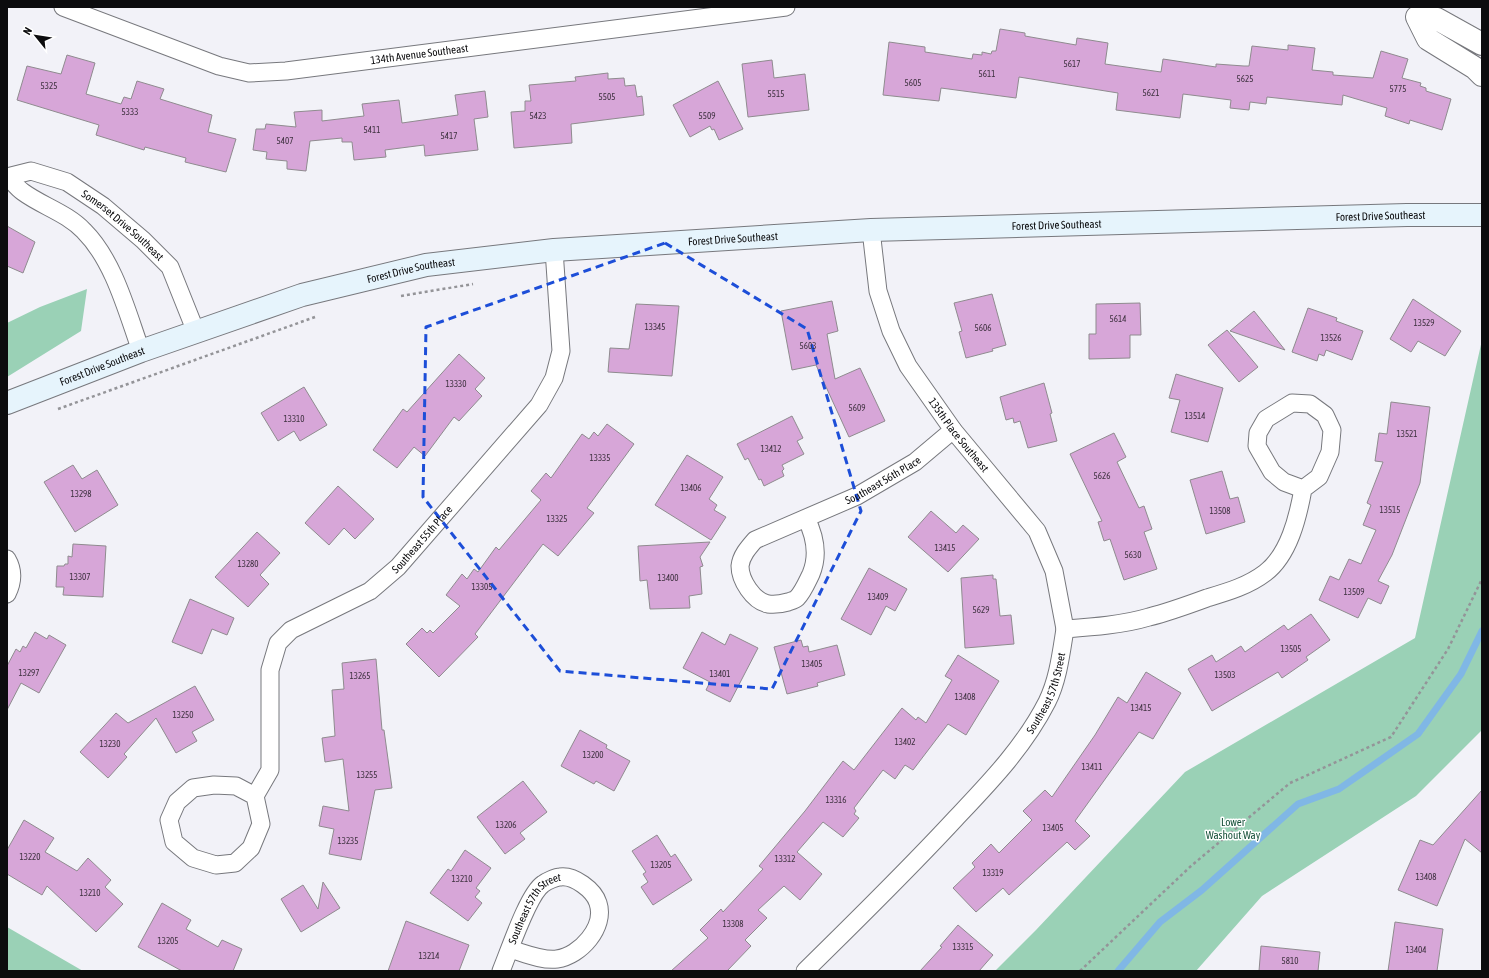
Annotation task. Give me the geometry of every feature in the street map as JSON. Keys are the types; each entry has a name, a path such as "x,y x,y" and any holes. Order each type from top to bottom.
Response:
{"main road":[{"name":"Forest Drive Southeast","path":"7,403 141,351 302,295 426,265 554,250 871,230 1407,215 1482,215"}],"street":[{"name":"134th Avenue Southeast","path":"62,7 219,66 249,73 286,71 786,7"},
{"path":"1410,12 1437,19 1482,44"},
{"path":"1410,12 1428,39 1475,68 1482,75"},
{"name":"Somerset Drive Southeast","path":"7,177 31,171 67,182 104,206 144,240 170,267 196,332"},
{"name":"Somerset Drive Southeast","path":"7,177 23,192 55,209 84,231 102,253 114,278 141,351"},
{"name":"135th Place Southeast","path":"871,230 878,291 892,331 908,366 953,430 1037,531 1054,571 1065,629"},
{"name":"Southeast 55th Place","path":"255,796 270,770 270,670 278,643 291,630 370,591 398,567 539,405 554,378 561,351 554,250"},
{"path":"1065,629 1103,626 1148,618 1244,586 1266,573 1281,555 1299,513 1303,489 1319,477 1330,452 1332,430 1324,415 1310,404 1292,403 1266,419 1258,433 1257,446 1272,472 1284,482 1303,489"},
{"name":"Southeast 56th Place","path":"806,518 814,534 816,548 814,566 806,586 796,599 780,605 766,604 754,595 743,582 740,566 745,552 755,540 806,518 857,496 893,476 915,462 953,430"},
{"path":"7,559 12,574 12,585 7,594"},
{"name":"Southeast 57th Street","path":"805,971 909,868 1007,763 1028,736 1047,701 1056,676 1065,629"},
{"path":"214,785 236,786 255,796 261,824 251,848 235,863 216,865 193,858 174,842 169,820 177,802 193,788 214,785"},
{"name":"Southeast 57th Street","path":"501,971 526,908 543,884 560,876 576,880 589,890 598,903 599,919 592,936 578,951 558,959 534,957 510,949"}],"path":[{"path":"400,296 476,284"},
{"path":"51,412 317,316"},
{"path":"1080,971 1191,866 1290,782 1391,737 1448,649 1482,579"}],"highlighted area":[{"path":"665,243 807,329 861,511 772,689 560,671 423,497 426,327"}],"green space":[{"path":"87,289 81,331 7,377 7,323 40,307"},
{"name":"Lower Washout Way","path":"1482,340 1482,730 1416,796 1262,896 1196,971 995,971 1036,930 1185,772 1415,638"},
{"path":"7,927 83,971 7,971"}],"building":[{"path":"1000,29 1025,33 1025,36 1076,45 1077,38 1108,43 1105,64 1161,72 1163,59 1216,67 1216,64 1249,66 1252,46 1288,50 1288,45 1315,48 1312,70 1333,72 1333,75 1373,78 1381,51 1408,59 1402,78 1421,83 1420,86 1426,88 1426,91 1451,99 1442,130 1410,120 1409,124 1385,116 1387,108 1343,95 1342,105 1267,97 1266,104 1250,102 1249,110 1230,108 1231,100 1183,94 1180,118 1116,110 1118,93 1019,77 1016,98 941,88 939,101 883,95 889,42 925,47 925,52 972,59 973,54 982,55 982,52 991,54 992,51 996,51"},
{"path":"67,55 95,63 86,94 121,104 124,97 131,99 137,81 164,89 160,99 212,115 208,132 236,139 226,172 185,162 186,158 145,147 144,150 96,135 99,125 17,100 27,66 61,74"},
{"path":"772,60 774,78 805,74 809,110 748,117 742,64"},
{"path":"608,73 608,79 624,78 625,86 635,85 637,97 642,96 644,115 571,124 572,143 514,148 511,112 525,111 525,101 531,101 529,85 576,81 575,77"},
{"path":"718,81 743,129 719,140 714,129 712,130 710,126 690,137 673,105"},
{"path":"485,91 488,117 474,119 478,150 425,156 424,145 385,150 386,157 354,160 352,142 342,142 342,138 310,141 306,171 287,169 287,161 266,159 267,152 253,150 256,129 265,129 266,124 296,127 294,112 322,110 322,121 364,116 362,104 399,100 402,123 458,115 455,95"},
{"path":"7,226 35,242 23,273 7,266"},
{"path":"992,294 1006,345 992,349 993,351 966,358 959,332 962,331 954,303"},
{"path":"1413,299 1461,331 1445,356 1418,341 1411,352 1390,339"},
{"path":"832,301 838,331 827,334 835,379 860,368 885,421 849,437 816,365 792,370 781,311"},
{"path":"1140,303 1141,335 1130,335 1130,358 1089,359 1089,334 1096,334 1096,304"},
{"path":"636,304 679,306 672,376 608,372 610,348 629,349"},
{"path":"1308,308 1337,318 1336,321 1363,331 1352,360 1326,350 1324,356 1319,354 1317,361 1292,352"},
{"path":"1254,311 1285,350 1230,331"},
{"path":"1227,330 1258,367 1239,382 1208,345"},
{"path":"459,354 485,378 475,389 482,396 459,421 454,417 425,456 414,447 397,468 373,450 403,409 407,412"},
{"path":"1176,374 1223,388 1208,442 1171,432 1180,400 1169,398"},
{"path":"1044,383 1052,413 1050,414 1057,441 1028,448 1020,421 1014,423 1013,418 1006,420 1000,397"},
{"path":"304,387 327,425 300,441 294,431 278,441 261,413"},
{"path":"1391,402 1430,407 1420,483 1392,555 1378,581 1389,586 1381,604 1368,598 1358,618 1319,600 1330,576 1339,580 1349,559 1361,564 1376,530 1363,525 1371,505 1367,503 1383,462 1375,461 1379,433 1387,434"},
{"path":"792,416 803,438 797,441 804,454 782,465 784,469 782,471 784,476 764,486 761,479 759,480 748,458 745,460 737,444"},
{"path":"607,424 634,444 587,508 594,513 558,556 543,544 475,634 478,637 439,677 406,644 422,628 427,633 430,630 433,633 460,606 446,595 462,574 467,579 474,569 478,572 496,547 499,550 541,500 531,491 546,473 551,478 582,434 589,439 594,432 598,436"},
{"path":"1114,433 1126,457 1117,462 1139,508 1144,506 1152,529 1144,532 1157,569 1124,580 1110,539 1104,541 1098,522 1102,521 1070,454"},
{"path":"687,455 723,477 709,499 717,505 714,510 726,517 711,540 655,505"},
{"path":"73,465 82,479 97,470 118,505 75,532 44,482"},
{"path":"1222,471 1230,499 1238,497 1245,522 1206,534 1190,480"},
{"path":"338,486 374,519 355,539 344,528 329,545 305,523"},
{"path":"931,511 956,533 963,525 979,539 948,572 908,537"},
{"path":"257,532 280,553 260,575 269,584 248,607 215,577"},
{"path":"710,542 700,557 703,566 700,567 702,594 689,596 690,608 650,609 647,580 640,581 638,546"},
{"path":"73,544 106,546 103,597 63,595 64,587 56,587 57,566 64,566 65,564 68,564 68,556 72,557"},
{"path":"869,568 907,589 895,611 886,606 871,635 841,619"},
{"path":"993,575 993,579 996,579 1000,616 1011,615 1014,644 965,648 961,578"},
{"path":"190,599 234,618 227,635 212,629 202,654 172,642"},
{"path":"1311,614 1330,640 1306,657 1308,660 1282,678 1278,672 1212,711 1188,669 1212,655 1216,662 1241,646 1245,652 1284,625 1288,630"},
{"path":"35,632 47,639 49,635 66,645 39,693 21,683 7,710 7,666 16,649 20,652 23,646 26,648"},
{"path":"702,632 725,645 730,634 758,648 730,702 706,690 710,682 683,668"},
{"path":"801,640 803,647 808,646 809,652 837,645 845,675 817,683 818,686 787,694 774,647"},
{"path":"958,655 999,681 966,735 948,724 913,770 905,765 895,779 883,770 854,808 856,811 854,814 859,818 843,837 823,822 797,852 822,874 800,900 784,886 758,910 767,918 745,940 751,946 727,971 671,971 708,938 700,930 721,909 723,912 763,869 759,866 805,811 843,761 854,770 902,708 916,720 918,717 926,723 952,680 945,676"},
{"path":"376,659 382,730 384,730 392,788 375,790 361,860 329,854 334,829 319,826 323,806 349,811 343,759 325,762 322,738 335,736 332,690 344,689 342,663"},
{"path":"1146,672 1181,693 1153,739 1139,732 1075,821 1090,836 1075,850 1067,842 1009,895 1003,888 976,912 953,888 975,867 972,863 991,844 999,853 1032,820 1023,811 1045,790 1052,797 1095,735 1118,697 1127,703"},
{"path":"195,686 214,720 192,732 197,741 176,753 156,718 124,754 127,757 108,778 80,752 116,713 128,723"},
{"path":"580,730 607,745 606,748 630,761 614,791 596,781 594,784 561,766"},
{"path":"523,781 547,812 520,833 525,839 505,854 477,817"},
{"path":"1482,790 1482,853 1465,839 1437,906 1398,890 1420,840 1433,845"},
{"path":"24,820 54,838 45,852 77,871 88,858 111,880 105,887 123,904 96,932 47,886 42,895 7,874 7,850"},
{"path":"657,835 671,857 675,854 692,880 653,905 641,887 648,882 643,874 646,872 632,851"},
{"path":"465,850 491,868 476,888 480,891 475,897 482,903 468,921 430,893 448,869 451,871"},
{"path":"323,882 340,908 301,932 281,899 303,885 318,909"},
{"path":"162,903 191,920 186,929 218,947 222,940 242,949 233,971 182,971 138,947"},
{"path":"406,921 469,945 459,971 388,971"},
{"path":"1395,922 1443,929 1437,971 1388,971"},
{"path":"958,925 993,955 979,971 920,971 942,947 940,946"},
{"path":"1261,946 1320,952 1318,971 1259,971"}],"waterway":[{"path":"1118,971 1160,922 1202,890 1298,804 1339,789 1418,734 1461,674 1482,631"}]}
